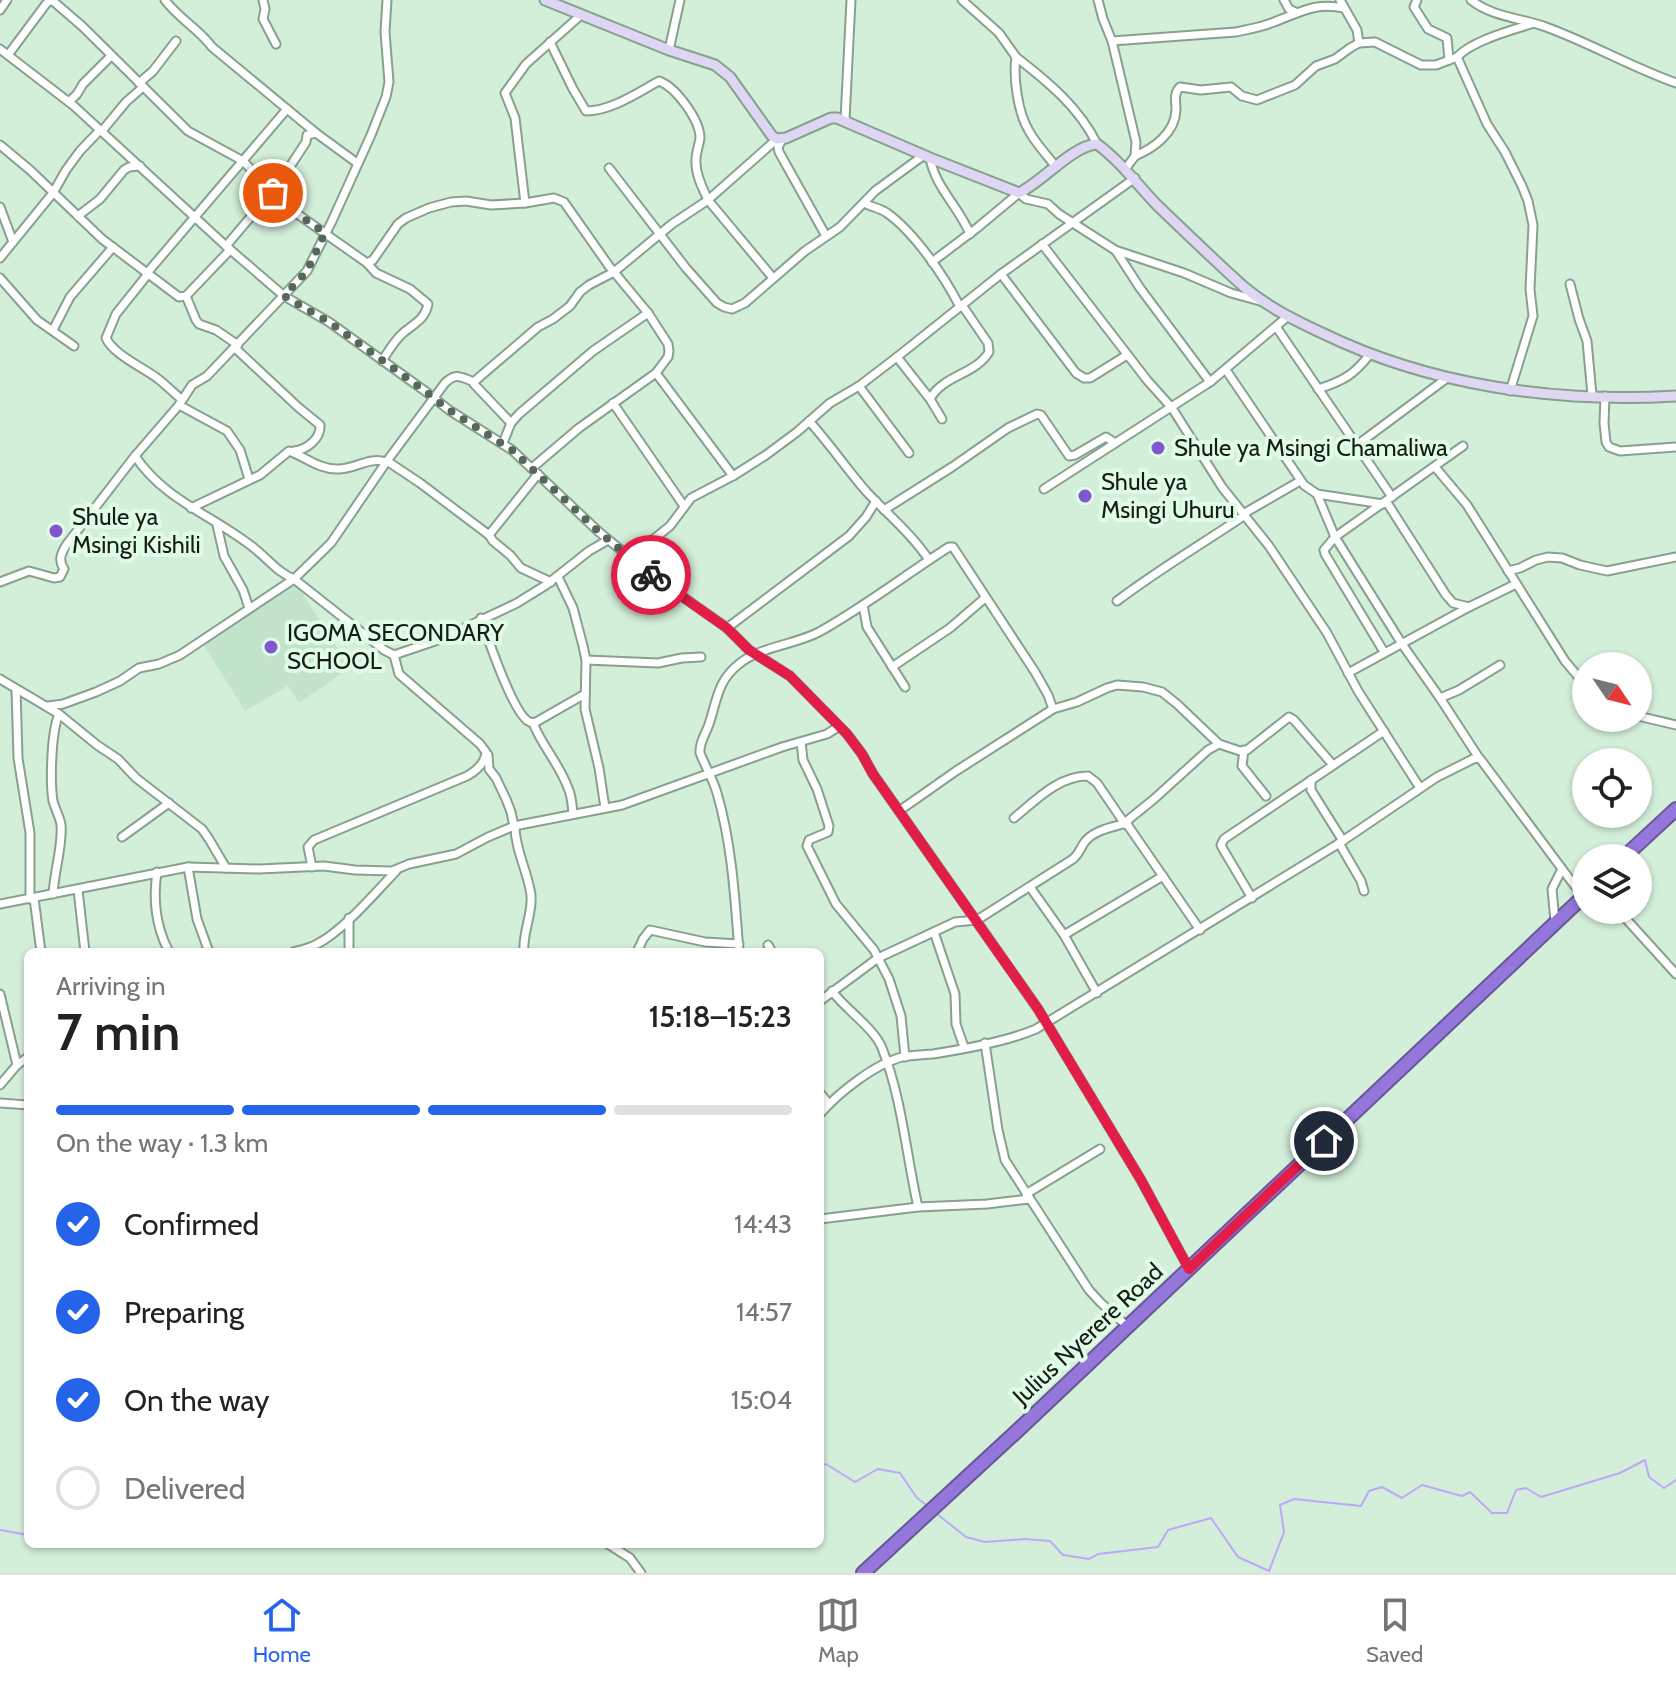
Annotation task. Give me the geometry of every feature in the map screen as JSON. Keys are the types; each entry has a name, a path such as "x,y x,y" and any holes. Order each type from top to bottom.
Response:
{"highway":[{"path":"1638,844 1676,809"},
{"name":"Julius Nyerere Road","path":"863,1573 1572,906"}],"main road":[{"path":"545,0 669,50 715,65 742,92 772,136 780,138 831,118 845,120 1019,193 1089,144 1097,144 1126,168 1157,205 1263,302 1287,317 1370,354 1447,378 1510,391 1676,396"}],"street":[{"path":"0,10 7,0"},
{"path":"8,55 51,0 82,26 188,131 243,161 286,206 354,253 376,273 410,289 428,304 427,310 402,334 382,361"},
{"path":"165,0 212,47 357,163"},
{"path":"263,0 263,19 276,44"},
{"path":"0,582 29,571 60,577 64,569 60,563 63,550 192,385 207,376 307,271 386,97 389,82 385,32 387,0"},
{"path":"669,50 680,0"},
{"path":"845,120 851,0"},
{"path":"962,0 999,33 1016,57 1050,83 1087,127 1097,144"},
{"path":"1098,0 1112,41 1136,142 1135,156"},
{"path":"1284,0 1295,12"},
{"path":"1340,0 1357,30 1359,43"},
{"path":"1417,0 1414,7 1428,29 1447,38 1453,58 1528,201 1533,225 1530,289 1533,316 1510,391"},
{"path":"1471,0 1489,10 1543,26 1676,83"},
{"path":"1112,41 1245,30 1320,5 1344,8"},
{"path":"525,203 515,118 505,94 526,64 581,15"},
{"path":"1126,168 1135,156 1155,145 1171,127 1175,120 1175,92 1178,87 1201,90 1231,87 1242,96 1257,100 1295,85 1316,66 1335,59 1359,43 1375,42 1421,65 1436,65 1479,43 1531,24"},
{"path":"0,258 53,193 80,151 101,131 176,41"},
{"path":"550,42 586,111 612,105 659,81 670,87 699,129 695,166 702,189 773,278"},
{"path":"0,49 69,102 284,296 329,322 449,410 503,443 608,540 658,581 727,628 755,654 790,676 852,740 1038,1009 1141,1180 1189,1269"},
{"path":"69,102 111,56"},
{"path":"1016,57 1014,74 1024,123 1056,167"},
{"path":"249,479 240,450 227,431 180,403 160,381 107,343 106,338 116,314 147,274 287,109"},
{"path":"0,145 113,247 179,297 186,296 259,207 268,201 270,190 291,165 306,142 307,135 316,133"},
{"path":"474,382 538,327 570,306 580,292 614,272 672,224 708,200 780,138"},
{"path":"780,138 778,147 786,168 826,236"},
{"path":"609,168 686,268 717,303 732,309 745,303 840,227 875,191 927,157 937,180 959,211 970,234"},
{"path":"78,216 100,199 124,170 140,166"},
{"path":"625,552 641,549 662,534 691,498 766,455 1001,274 1135,178"},
{"path":"932,262 1019,193 1026,199 1048,204 1115,250 1263,302"},
{"path":"367,263 373,260 398,224 429,208 451,202 491,205 554,198 564,202 668,344 668,357 656,373 579,428 535,471 489,535"},
{"path":"864,203 896,220 932,262 988,343 989,352 982,362 946,383 930,399"},
{"path":"0,207 13,242"},
{"path":"319,247 333,240"},
{"path":"1042,244 1172,408 1222,487 1269,546 1325,630 1348,673 1420,788"},
{"path":"53,330 70,297 113,247"},
{"path":"1115,250 1210,382"},
{"path":"1001,274 1080,376 1090,378 1127,355"},
{"path":"0,278 37,320 74,346"},
{"path":"1570,284 1587,341 1592,395"},
{"path":"0,294 6,285"},
{"path":"186,296 199,324 216,330 237,346 320,425 319,433 305,449 291,451 267,471 191,508"},
{"path":"503,443 511,423 519,414 593,351 648,313"},
{"path":"1044,489 1210,382 1287,317"},
{"path":"1277,328 1357,445 1446,595 1453,603 1469,607"},
{"path":"1318,389 1342,381 1354,373 1370,354"},
{"path":"897,357 942,419"},
{"path":"1226,370 1300,481 1317,494 1335,537 1479,758 1572,881"},
{"path":"656,373 733,476"},
{"path":"48,706 63,704 111,686 139,668 170,660 294,579 331,543 451,377 460,376 474,382 511,423"},
{"path":"1357,445 1447,378"},
{"path":"859,386 909,453"},
{"path":"1605,396 1604,423 1609,447 1620,451 1676,447"},
{"path":"613,403 684,506"},
{"path":"884,510 1008,428 1037,414 1041,415 1069,456 1106,437 1115,443"},
{"path":"809,421 929,560"},
{"path":"1384,652 1325,554 1326,545 1463,446"},
{"path":"291,451 309,462 334,469 372,460 387,462 489,535 521,568 555,579 579,624 586,660 585,709 605,808"},
{"path":"135,456 155,481 254,548 278,570 394,655 441,639 517,603 608,540"},
{"path":"1435,467 1467,505 1572,669"},
{"path":"1117,601 1244,514 1300,481"},
{"path":"1317,494 1387,500"},
{"path":"727,628 849,536 876,501"},
{"path":"217,525 224,556 249,608"},
{"path":"639,948 650,930 739,948 730,853 717,794 699,746 710,722 715,700 731,671 744,660 803,640 953,547 1035,672 1053,709"},
{"path":"1508,571 1548,557 1607,571 1676,557"},
{"path":"1348,673 1516,584"},
{"path":"892,667 950,628 985,598"},
{"path":"863,605 867,627 905,687"},
{"path":"481,618 501,674 522,716 533,723 567,783 573,814"},
{"path":"394,655 399,674 480,744 488,755 488,765 511,812 531,896 524,948"},
{"path":"586,660 658,663 701,657"},
{"path":"1440,698 1500,665"},
{"path":"0,679 48,706 118,759 206,834 226,868"},
{"path":"899,811 1053,709 1117,685 1162,692 1219,744 1240,751 1255,745 1289,717 1333,765"},
{"path":"16,689 18,758 30,833 32,898 40,948"},
{"path":"533,723 585,694"},
{"path":"53,894 61,829 53,790 54,729 59,714"},
{"path":"1652,719 1676,725"},
{"path":"0,904 188,867 398,869 456,854 514,826 622,805 782,747 827,734 838,727"},
{"path":"1252,898 1223,849 1224,839 1384,731"},
{"path":"801,742 803,760 829,826 828,832 809,840 807,846 836,904 878,958 896,994 905,1057"},
{"path":"824,998 878,958 955,922 977,920 1030,887 1073,859 1094,834 1126,823 1197,759 1219,744"},
{"path":"1244,750 1242,766 1266,796"},
{"path":"312,867 308,847 314,840 467,776 476,770 486,752"},
{"path":"824,1110 860,1079 886,1064 905,1057 1023,1034 1045,1024 1341,842 1420,788 1479,758"},
{"path":"1014,818 1049,789 1067,780 1088,776 1097,783 1200,930"},
{"path":"1311,780 1311,790 1341,842 1364,891"},
{"path":"122,837 169,803"},
{"path":"188,867 197,919 208,948"},
{"path":"307,948 314,946 349,918 398,869"},
{"path":"1555,921 1552,889 1562,869"},
{"path":"157,872 156,910 167,948"},
{"path":"1064,935 1163,876"},
{"path":"1030,887 1064,935 1097,993"},
{"path":"78,890 85,948"},
{"path":"349,918 349,948"},
{"path":"1631,924 1676,974"},
{"path":"934,932 955,994 956,1024 964,1047"},
{"path":"832,991 874,1035 882,1048 893,1080 918,1207"},
{"path":"0,994 17,1065"},
{"path":"985,1043 1005,1160 1089,1290 1127,1326"},
{"path":"0,1085 24,1060"},
{"path":"824,1098 829,1104"},
{"path":"0,1103 24,1105"},
{"path":"824,1219 918,1207 987,1204 1027,1196 1100,1149"},
{"path":"614,1548 630,1558 641,1573"}],"shaded area":[{"name":"IGOMA SECONDARY SCHOOL","path":"296,583 339,651 347,670 299,703 288,686 245,711 202,642"}],"waterway":[{"path":"937,1514 966,1537 985,1542 1050,1541 1063,1555 1089,1559 1098,1554 1158,1547 1168,1530 1211,1518 1238,1557 1269,1571 1284,1532 1280,1505 1294,1499 1361,1506 1369,1491 1382,1487 1402,1498 1422,1485 1462,1496 1470,1492 1492,1513 1507,1513 1516,1490 1526,1488 1541,1497 1620,1473 1645,1460 1649,1477 1664,1488 1676,1480"},
{"path":"824,1465 855,1482 878,1469 900,1473 917,1498 929,1507"},
{"path":"0,1530 24,1534"}],"way so far":[{"path":"273,193 325,233 307,271 284,296 329,322 440,404 512,450 599,532 651,575"}],"place":[{"name":"Shule ya Msingi Chamaliwa","path":"1158,448"},
{"name":"Shule ya Msingi Uhuru","path":"1085,496"},
{"name":"Shule ya Msingi Kishili","path":"56,531"},
{"name":"IGOMA SECONDARY SCHOOL","path":"271,647"}],"route":[{"path":"651,575 727,628 749,650 790,676 852,740 1038,1009 1141,1180 1189,1269 1324,1141"}]}
